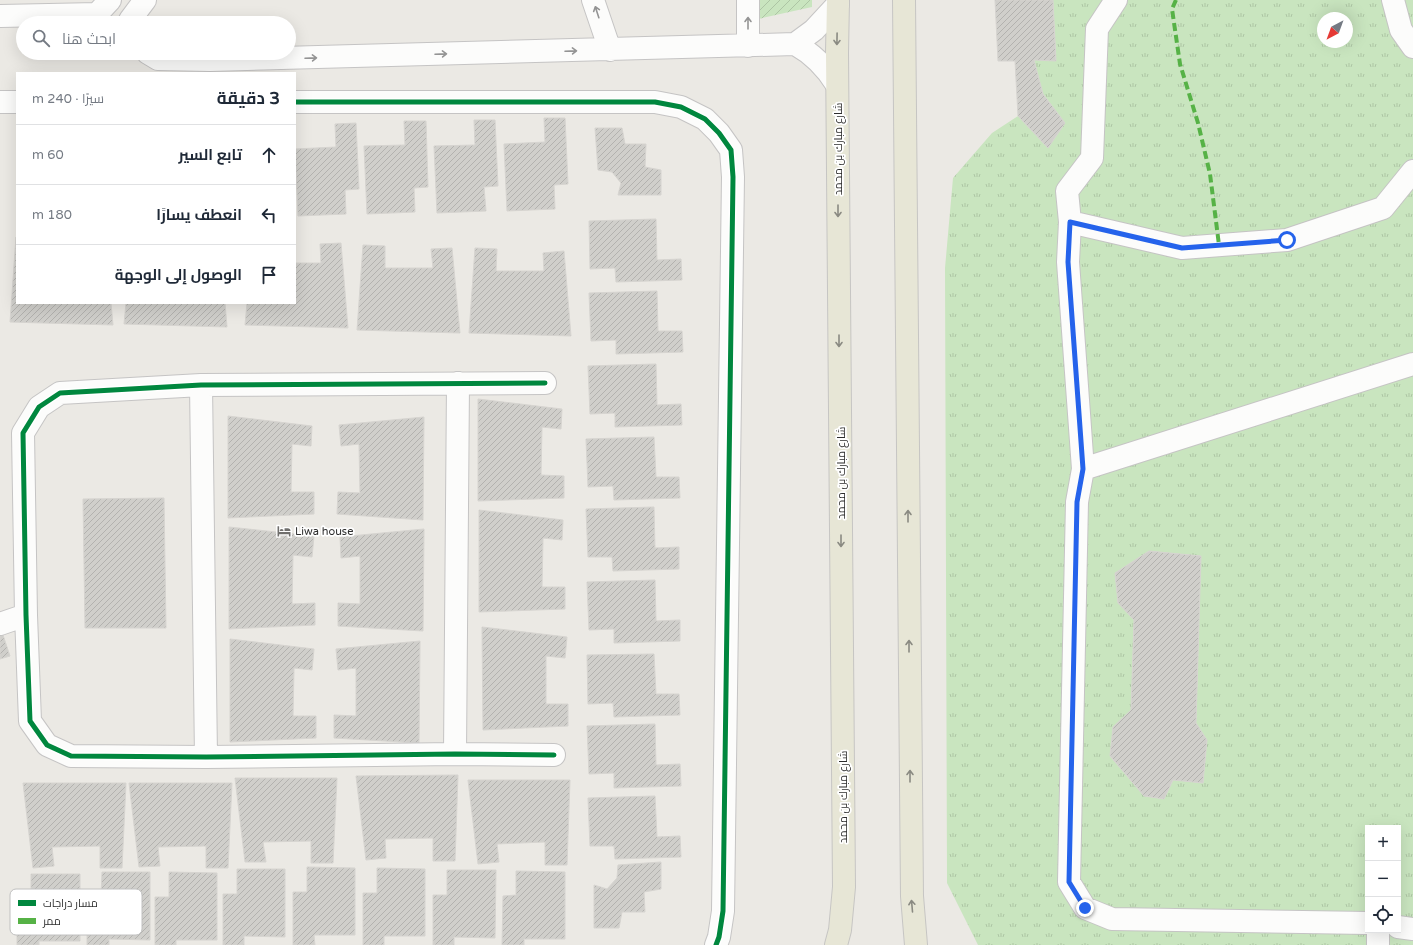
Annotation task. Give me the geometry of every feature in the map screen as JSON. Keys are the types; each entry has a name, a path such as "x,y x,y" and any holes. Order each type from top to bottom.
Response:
{"main road":[{"path":"904,0 912,888 916,945"},
{"name":"شارع مبارك بن محمد","path":"836,945 840,930 844,887 837,85 838,2"}],"street":[{"path":"0,16 98,14 110,0"},
{"path":"133,16 145,0"},
{"path":"593,0 610,50"},
{"path":"748,0 748,46"},
{"path":"1116,0 1097,29 1092,158 1067,191 1070,222 1068,262 1083,469 1077,502 1069,882 1085,908 1112,919 1365,923"},
{"path":"1394,0 1401,30 1413,48"},
{"path":"795,44 814,30 838,2"},
{"path":"296,58 795,44 824,65 837,85"},
{"path":"0,102 16,102"},
{"path":"296,102 655,102 681,107 705,119 719,133 731,150 734,177 723,910 719,937 716,945"},
{"path":"1070,222 1182,248 1287,240 1383,208 1413,172"},
{"path":"1083,469 1413,364"},
{"path":"455,754 458,383"},
{"path":"545,383 201,385 60,393 39,407 23,433 26,615 30,721 47,745 71,756 206,757 455,754 554,755"},
{"path":"201,385 206,757"},
{"path":"0,624 26,615"},
{"path":"1401,927 1413,929"},
{"path":"1378,933 1378,945"}],"green space":[{"path":"749,0 812,0 812,7 749,21"},
{"path":"1053,0 1413,0 1413,945 978,945 947,883 945,268 953,178 992,133 1018,116 1048,148 1065,123 1043,94 1034,60 1056,60","holes":["1149,551 1201,556 1196,723 1207,740 1203,783 1173,780 1164,799 1144,796 1110,756 1131,710 1134,620 1118,603 1115,573"]}],"building":[{"path":"995,0 1053,0 1056,61 1034,60 1043,94 1065,123 1048,148 1018,116 1015,61 998,61"},
{"path":"544,118 565,118 568,184 554,185 555,209 507,211 504,144 545,142"},
{"path":"474,120 495,120 498,186 484,187 486,211 437,213 434,146 475,145"},
{"path":"404,121 426,121 428,187 414,188 415,212 367,214 364,146 405,145"},
{"path":"356,123 359,189 345,190 346,214 298,216 296,149 336,147 335,124"},
{"path":"595,128 622,128 625,144 646,144 645,167 661,170 661,195 618,195 621,183 612,172 598,170"},
{"path":"656,219 657,260 681,259 682,280 616,282 615,268 590,269 589,221"},
{"path":"16,237 16,304 111,304 113,325 10,322"},
{"path":"341,243 348,328 245,325 247,304 296,304 296,263 321,263 320,244"},
{"path":"363,245 385,246 385,268 433,268 431,249 452,248 460,333 357,330"},
{"path":"475,248 497,249 496,271 544,271 543,253 564,251 571,336 469,333"},
{"path":"657,291 658,331 682,331 683,352 616,354 616,340 591,341 589,293"},
{"path":"126,304 225,304 227,327 124,324"},
{"path":"656,364 657,405 681,404 682,425 615,427 615,413 590,414 588,366"},
{"path":"478,399 562,409 561,429 542,427 541,475 564,476 564,498 478,501"},
{"path":"228,416 312,426 311,446 292,444 291,492 314,492 314,514 228,518"},
{"path":"424,417 423,520 337,514 338,492 360,493 359,444 341,446 339,425"},
{"path":"654,437 656,477 679,477 680,498 614,500 613,486 588,487 586,439"},
{"path":"164,498 166,628 85,628 83,499"},
{"path":"654,507 655,548 679,547 679,569 613,571 612,557 588,557 586,509"},
{"path":"479,510 563,520 562,540 543,538 542,587 565,587 565,609 479,612"},
{"path":"229,527 314,536 312,557 293,555 292,604 315,603 315,625 229,629"},
{"path":"424,529 423,631 338,626 338,603 360,604 360,556 341,558 340,537"},
{"path":"1149,551 1201,556 1196,723 1207,740 1203,783 1173,780 1164,799 1144,796 1110,756 1113,727 1131,710 1134,620 1118,603 1115,573"},
{"path":"655,580 656,621 680,620 680,641 614,643 614,629 589,630 587,582"},
{"path":"0,626 10,656 0,659"},
{"path":"482,627 567,637 565,658 546,656 546,704 568,704 568,726 483,730"},
{"path":"230,639 314,649 312,670 294,668 293,716 316,716 316,738 230,742"},
{"path":"420,641 419,743 334,738 334,715 356,716 356,668 338,670 336,649"},
{"path":"654,654 656,694 679,694 680,715 614,717 613,703 588,704 587,655"},
{"path":"655,724 656,765 680,764 681,786 614,788 614,773 589,774 587,726"},
{"path":"458,775 455,861 433,861 433,838 385,839 386,858 366,860 356,776"},
{"path":"235,778 337,778 333,863 311,863 311,841 263,842 266,862 245,862"},
{"path":"468,780 570,780 567,865 545,865 545,842 497,844 499,862 478,864"},
{"path":"23,783 126,783 122,868 100,868 100,846 52,847 54,866 33,868"},
{"path":"129,783 232,783 228,868 206,868 206,846 158,847 160,866 139,867"},
{"path":"655,796 657,837 680,836 681,857 615,859 614,846 590,846 588,798"},
{"path":"661,862 661,889 644,892 645,912 622,912 619,928 594,928 594,885 607,889 617,878 618,865"},
{"path":"307,867 355,868 355,935 314,935 315,945 293,945 293,892 307,892"},
{"path":"377,868 425,869 425,936 384,936 384,945 363,945 363,893 377,893"},
{"path":"237,869 285,869 285,937 244,936 244,945 223,945 223,894 237,894"},
{"path":"447,870 496,870 495,938 454,937 454,945 433,945 433,895 447,895"},
{"path":"516,871 565,872 565,939 524,939 524,945 502,945 503,896 516,895"},
{"path":"102,872 150,872 150,940 109,939 109,945 87,945 87,935 142,935 142,889 101,889"},
{"path":"169,872 217,873 217,940 176,940 176,945 155,945 155,897 169,897"},
{"path":"31,874 80,874 80,889 31,889"},
{"path":"17,935 80,935 80,941 39,941 39,945 17,945"}],"marked path":[{"path":"1176,0 1172,9 1180,64 1198,123 1210,174 1219,245"}],"cycle path":[{"path":"296,102 655,102 681,107 705,119 719,133 731,150 733,177 723,911 719,937 716,945"},
{"path":"545,383 201,385 60,393 39,407 23,433 26,615 30,721 47,745 71,756 206,757 455,754 554,755"}],"place":[{"name":"Liwa house","path":"284,531"}],"route":[{"path":"1085,908 1069,882 1077,502 1083,469 1068,262 1070,222 1182,248 1287,240"}]}
